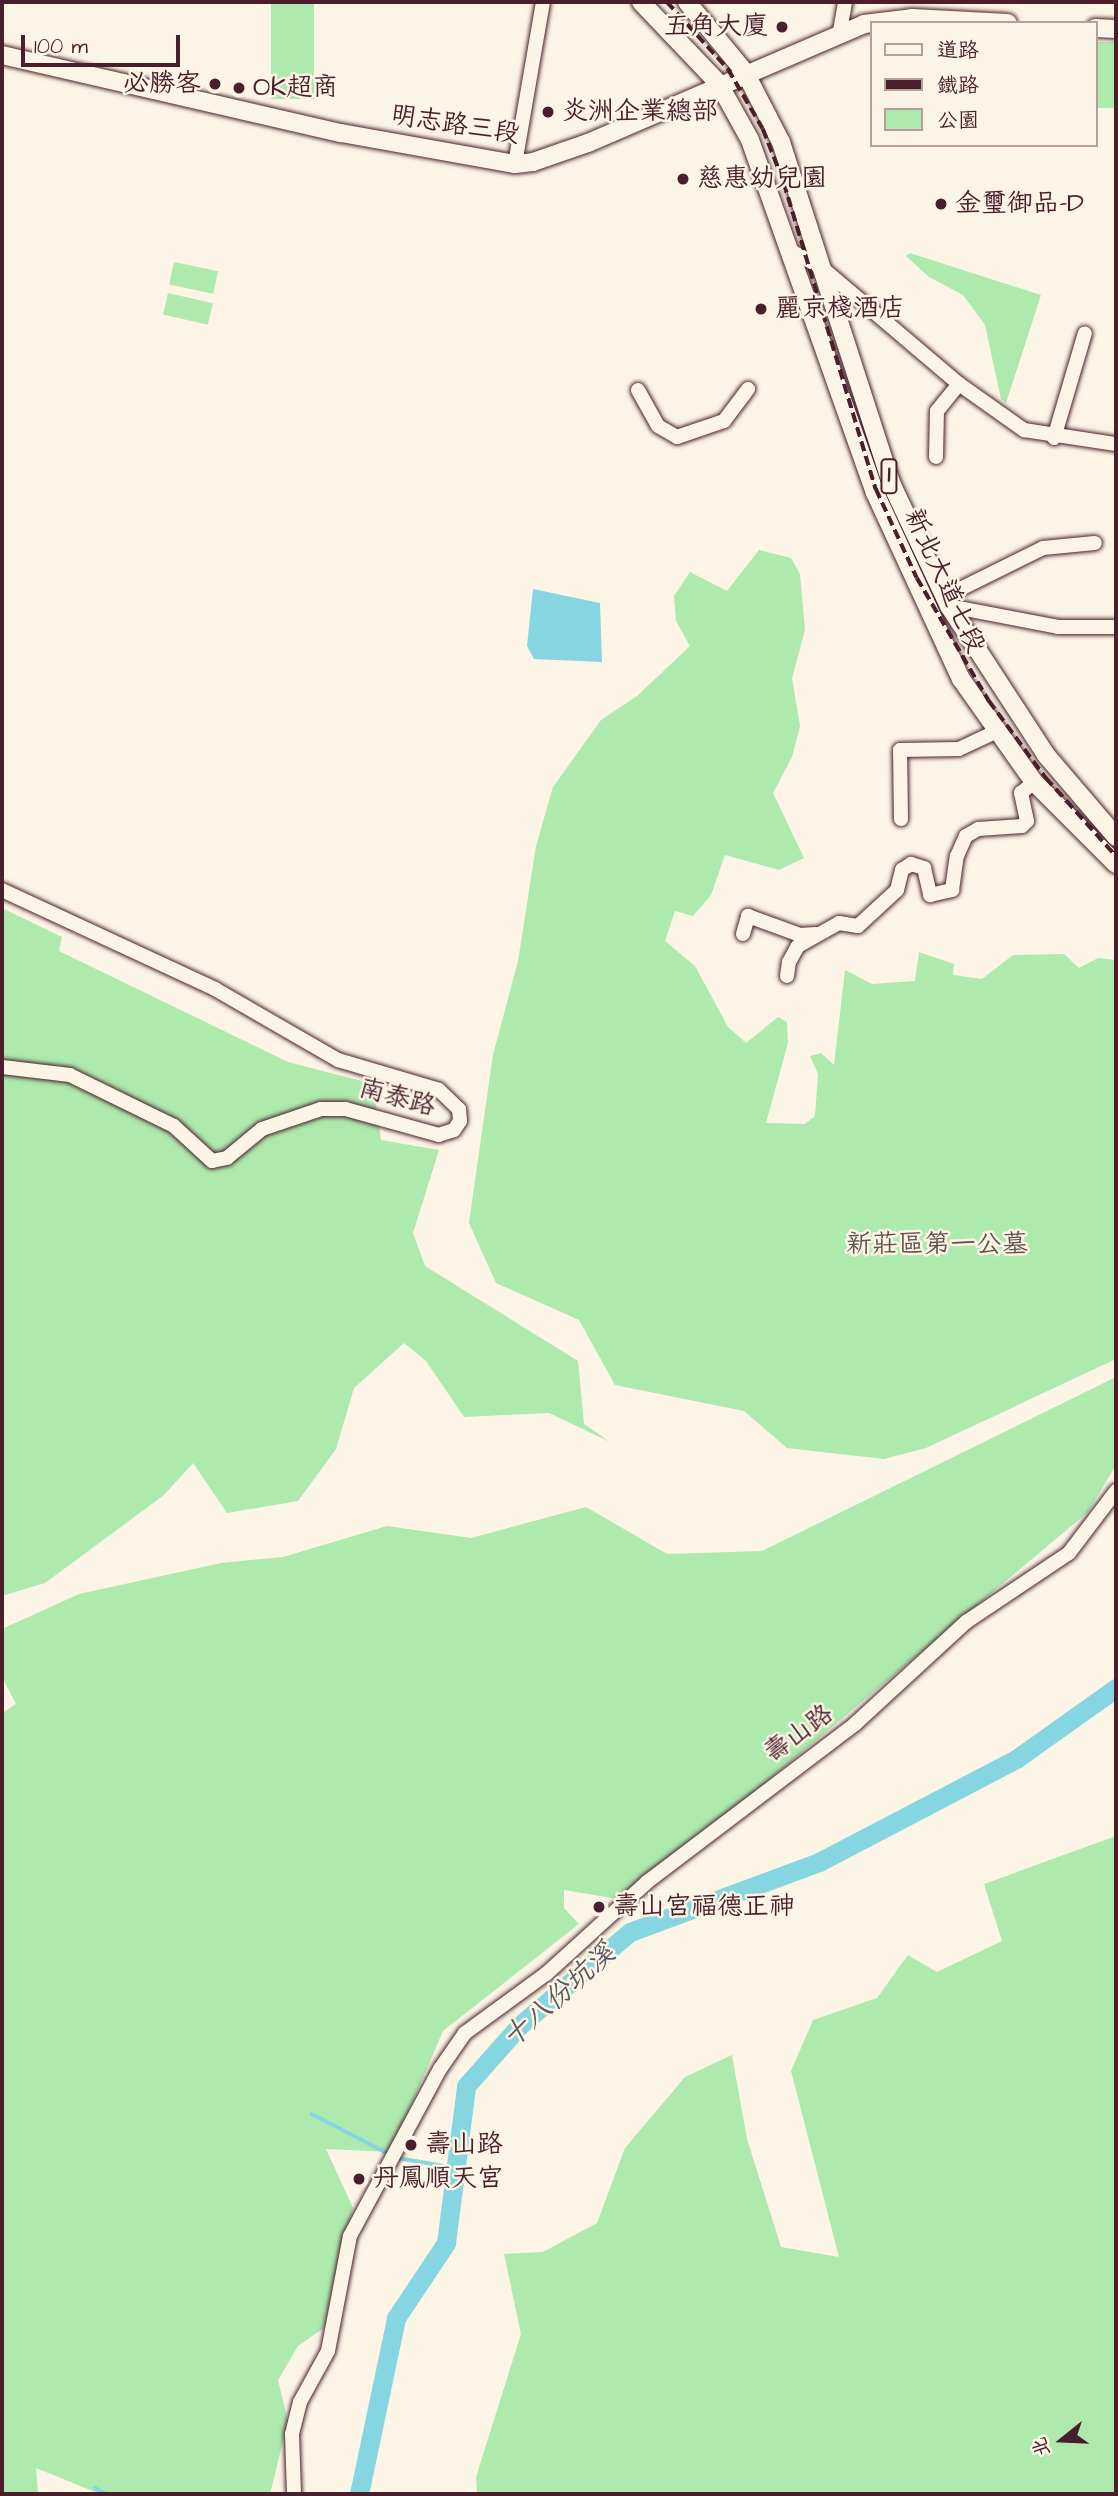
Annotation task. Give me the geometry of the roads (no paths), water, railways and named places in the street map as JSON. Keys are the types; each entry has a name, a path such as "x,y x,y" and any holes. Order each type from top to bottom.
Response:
{"main road":[{"name":"1","path":"640,2 719,84"},
{"name":"1","path":"687,2 746,72"},
{"name":"明志路三段","path":"895,21 912,18 969,21"},
{"name":"明志路三段","path":"2,55 341,133 515,164 533,162 588,143 840,31 870,26"},
{"path":"1097,28 1116,29"},
{"name":"新北大道七段","path":"746,72 781,142 892,485 946,601 1046,755 1116,837"},
{"name":"新北大道七段","path":"719,84 764,170 789,250 875,493 961,679 1034,782 1116,864"}],"street":[{"path":"515,164 542,2"},
{"path":"840,31 845,2"},
{"path":"789,250 821,267 959,384 1024,430 1054,438 1116,444"},
{"path":"1054,438 1086,333"},
{"path":"936,457 936,411 959,384"},
{"path":"638,390 658,426 677,437 724,421 748,389"},
{"path":"946,601 1043,548 1095,543"},
{"path":"946,601 1058,627 1116,627"},
{"path":"901,819 900,750 959,749 997,732"},
{"path":"788,976 789,961 798,946 839,923 858,926 897,890 902,870 911,864 924,868 929,895 952,890 957,856 967,836 978,829 1022,826 1027,821 1021,793 1034,782"},
{"name":"南泰路","path":"2,890 215,989 338,1060 439,1090 459,1109 460,1121 454,1130 439,1136 345,1109 321,1109 262,1129 227,1158 212,1160 174,1126 71,1075 2,1067"},
{"path":"743,934 748,916 800,936 821,934"},
{"name":"壽山路","path":"295,2494 292,2434 300,2402 328,2351 344,2253 421,2105 465,2033 546,1973 647,1882 855,1724 966,1622 1069,1553 1116,1491"}],"water":[{"path":"533,589 600,603 602,662 534,659 527,646"}],"waterway":[{"name":"十八份坑溪","path":"359,2494 396,2318 446,2243 466,2086 519,2026 630,1932 819,1862 1016,1759 1116,1688"},
{"path":"312,2114 391,2155"},
{"path":"398,2158 456,2168"},
{"path":"95,2488 107,2494"}],"railway":[{"path":"667,2 728,69 763,129 784,183 876,489 917,578 989,701 1046,778 1116,856"}],"place":[{"name":"五角大廈","path":"782,27"},
{"name":"必勝客","path":"215,84"},
{"name":"OK超商","path":"239,88"},
{"name":"炎洲企業總部","path":"548,112"},
{"name":"慈惠幼兒園","path":"683,179"},
{"name":"金璽御品-D","path":"941,204"},
{"name":"麗京棧酒店","path":"761,309"},
{"name":"壽山宮福德正神","path":"599,1907"},
{"name":"壽山路","path":"411,2145"},
{"name":"丹鳳順天宮","path":"359,2179"}],"park label":[{"name":"新莊區第一公墓","path":"937,1245"}]}
